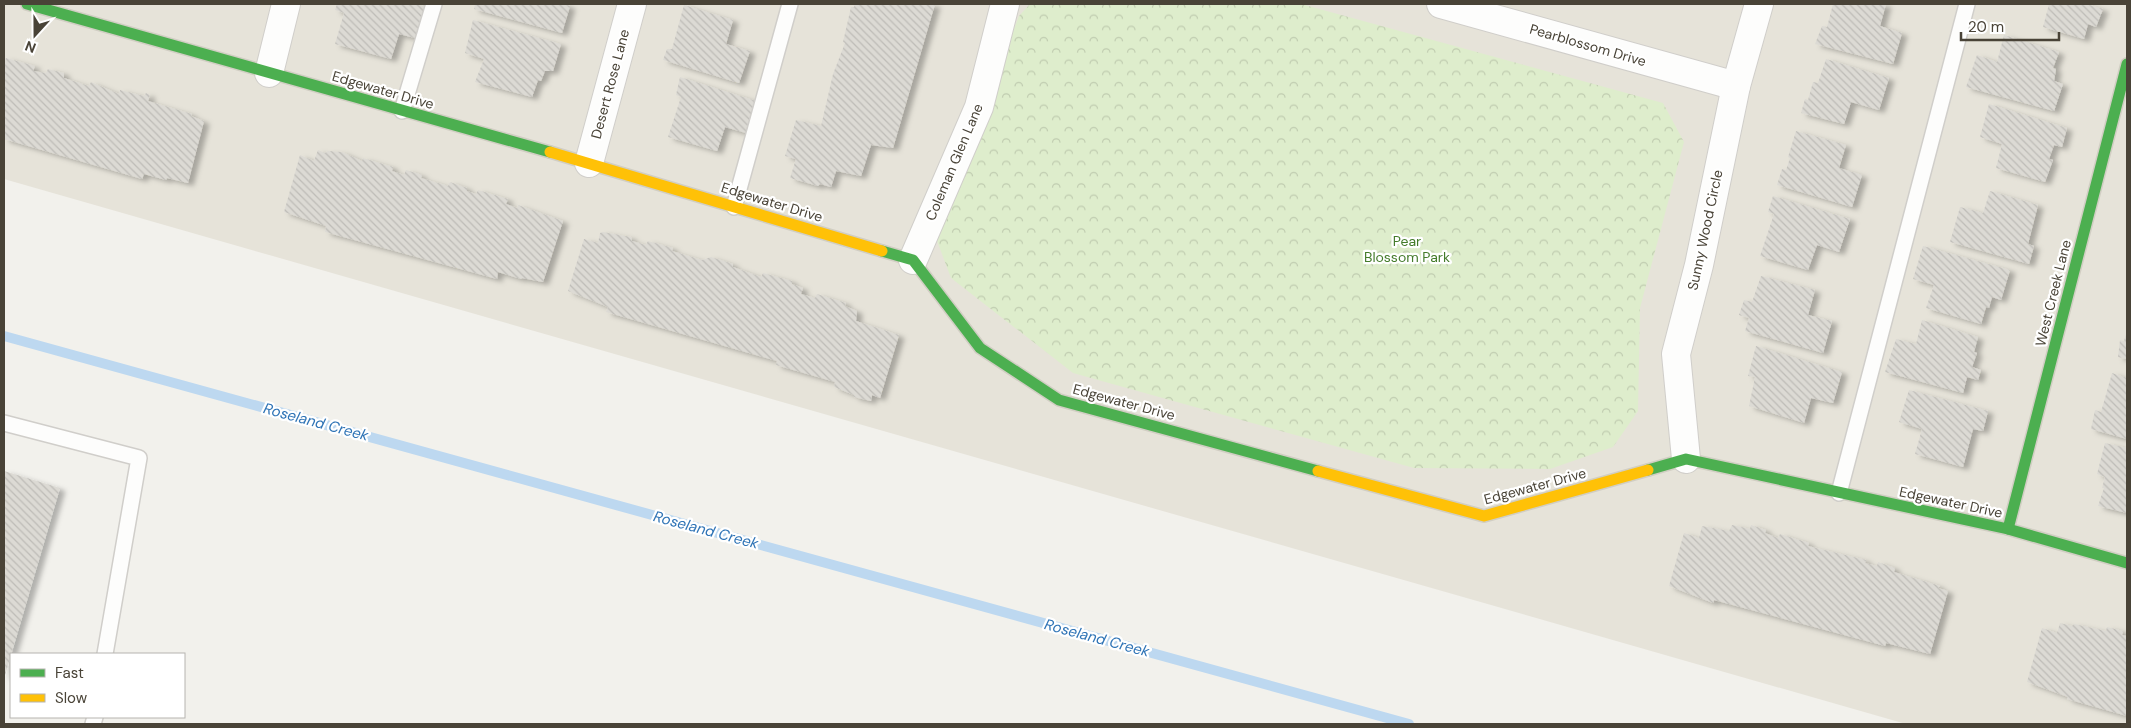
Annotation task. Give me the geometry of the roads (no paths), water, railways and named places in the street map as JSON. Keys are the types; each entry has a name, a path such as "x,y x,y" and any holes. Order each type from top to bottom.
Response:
{"street":[{"name":"Edgewater Drive","path":"27,4 588,163 913,260 980,348 1059,400 1484,516 1686,459 2008,529 2127,564"},
{"path":"268,73 286,4"},
{"name":"Desert Rose Lane","path":"588,163 632,4"},
{"name":"Coleman Glen Lane","path":"913,260 979,106 1005,4"},
{"name":"Pearblossom Drive","path":"1441,4 1736,86"},
{"name":"Sunny Wood Circle","path":"1686,459 1676,354 1699,265 1736,86 1759,4"},
{"name":"West Creek Lane","path":"2008,529 2127,64"}],"lane":[{"path":"84,20 88,4"},
{"path":"402,111 434,4"},
{"path":"734,207 790,4"},
{"path":"1839,493 1967,4"},
{"path":"4,423 139,458 105,653"}],"waterway":[{"name":"Roseland Creek","path":"4,336 1409,724"}],"park label":[{"name":"Pear Blossom Park","path":"1407,250"}]}
